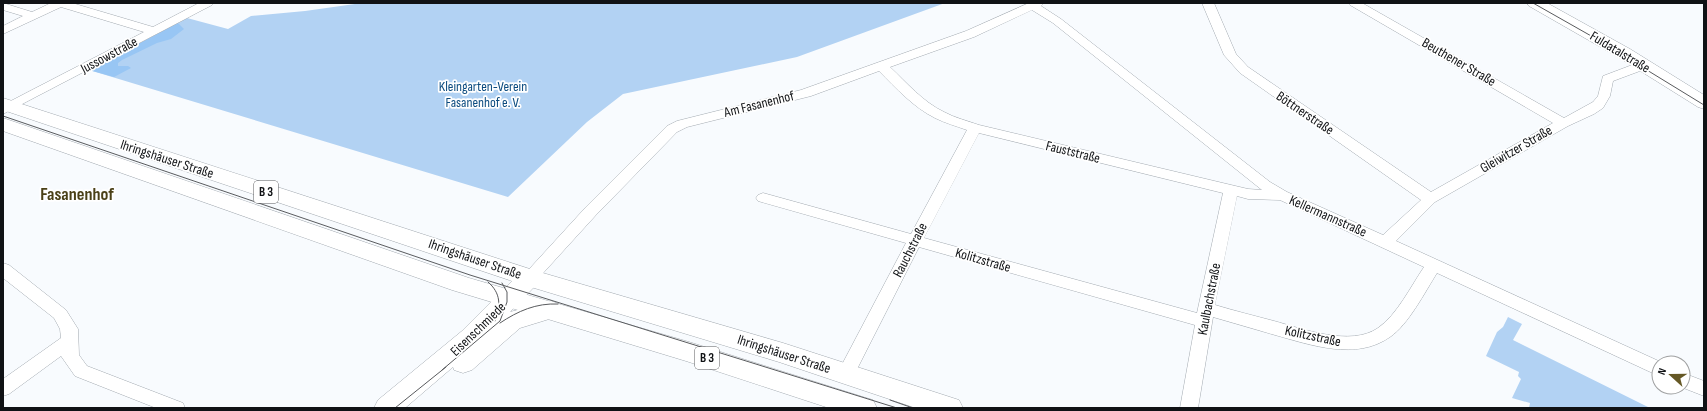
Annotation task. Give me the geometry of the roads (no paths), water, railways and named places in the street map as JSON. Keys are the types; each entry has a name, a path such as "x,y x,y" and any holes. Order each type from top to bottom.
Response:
{"main road":[{"name":"Ihringshäuser Straße","path":"5,111 529,278 783,353 949,408"},
{"name":"Ihringshäuser Straße","path":"5,111 461,284 515,308 551,310 689,352 832,403 863,408"}],"street":[{"path":"3,30 60,3 154,31"},
{"name":"Jussowstraße","path":"5,111 208,3"},
{"name":"Böttnerstraße","path":"1208,3 1230,55 1244,70 1430,199"},
{"name":"Beuthener Straße","path":"1354,3 1563,123"},
{"name":"Fuldatalstraße","path":"1535,3 1644,65 1704,103"},
{"name":"Am Fasanenhof","path":"529,278 591,211 672,129 682,124 806,93 970,34 1036,4"},
{"name":"Kellermannstraße","path":"1036,4 1256,179 1282,195 1651,365"},
{"path":"3,6 33,16"},
{"name":"Gleiwitzer Straße","path":"1386,242 1430,199 1563,123 1589,111 1598,104 1604,96 1606,79 1644,65"},
{"name":"Fauststraße","path":"882,66 915,98 934,112 953,121 975,128 1231,190 1262,195 1282,195"},
{"name":"Rauchstraße","path":"846,374 975,128"},
{"name":"Kaulbachstraße","path":"1189,408 1205,315 1231,190"},
{"name":"Kolitzstraße","path":"763,198 915,240 1205,315 1318,340 1343,343 1366,341 1384,333 1396,322 1434,265"},
{"path":"3,269 60,314 69,329 68,341 70,356 81,371 176,408"},
{"name":"Eisenschmiede","path":"408,408 515,308 529,278"},
{"name":"Eisenschmiede","path":"387,408 471,338 515,308"},
{"path":"3,389 68,341"},
{"path":"1691,383 1704,389"}],"tram line":[{"path":"1533,3 1593,37 1704,105"},
{"path":"3,116 503,285"},
{"path":"488,282 498,295 499,300 495,321"},
{"path":"442,370 500,321 507,302 507,292 503,285"},
{"path":"503,285 897,408"},
{"path":"500,323 535,306 558,304"},
{"path":"395,408 446,367"},
{"path":"890,400 913,408"}],"district":[{"name":"Fasanenhof","path":"77,194"}],"park label":[{"name":"Kleingarten-Verein Fasanenhof e. V.","path":"483,94"}]}
